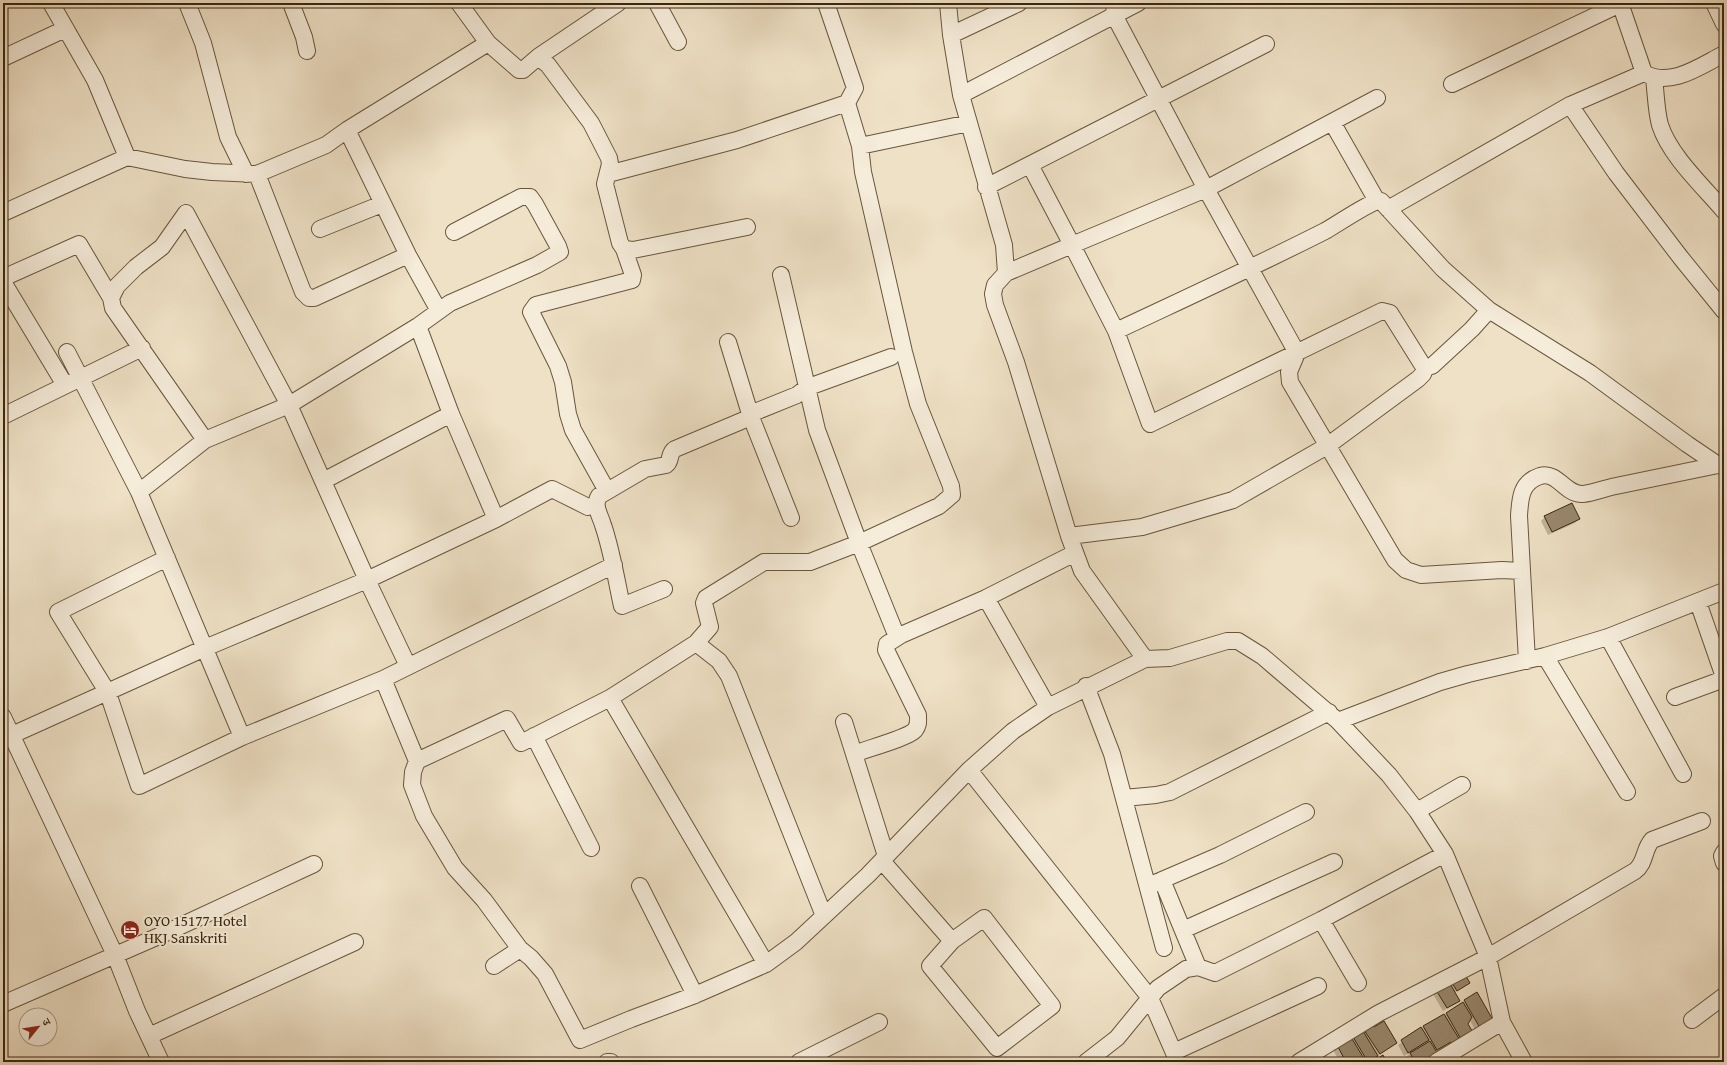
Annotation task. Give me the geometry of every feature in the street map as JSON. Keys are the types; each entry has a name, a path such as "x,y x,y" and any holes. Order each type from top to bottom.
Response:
{"street":[{"path":"51,3 95,80 127,157"},
{"path":"187,3 203,43 228,137 252,174 303,292 308,298 314,298 408,255"},
{"path":"291,3 304,37 307,51"},
{"path":"459,3 488,43 520,70 523,70 538,57 618,3"},
{"path":"608,174 736,140 847,103 855,88 826,3"},
{"path":"948,3 951,35 961,95 1004,246 1006,273"},
{"path":"951,35 1019,3"},
{"path":"961,95 1114,9 1138,3"},
{"path":"1714,3 1724,24"},
{"path":"1452,84 1620,4 1649,76 1660,123 1665,137 1680,159 1724,211"},
{"path":"664,6 678,42"},
{"path":"1114,9 1159,100 1206,189 1297,353"},
{"path":"3,58 65,29"},
{"path":"3,213 127,157 185,169 252,174 326,145 347,130 488,43"},
{"path":"986,187 1159,100 1266,44"},
{"path":"1116,331 1250,269 1342,222 1382,205 1570,105 1649,76 1679,77 1724,54"},
{"path":"538,57 548,65 598,133 609,158 608,174 605,184 618,238 624,249 633,275 632,280 536,305 531,312 558,366 564,382 568,414 573,430 607,491"},
{"path":"1145,659 1082,571 1069,536 1016,362 995,304 993,294 995,285 1006,273 1206,189 1377,98"},
{"path":"847,103 860,146 863,172 904,352 918,404 951,486 952,495 939,506 859,543 810,562 764,562 706,598 704,603 710,627 696,643 610,698 521,743 507,718 417,762 413,772 412,785 424,816 455,868 484,900 520,948 545,974 580,1040 696,995 766,964 796,942 884,859 969,770 1013,732 1048,707 1086,686 1145,659 1170,658 1227,641 1238,641 1262,656 1334,716 1389,775 1417,811 1445,854 1488,957 1502,1022 1524,1062"},
{"path":"1570,105 1616,173 1724,311"},
{"path":"1332,122 1382,205 1443,269 1489,310 1590,373 1721,466"},
{"path":"860,146 969,123"},
{"path":"347,130 382,204 439,311"},
{"path":"1030,165 1116,331 1150,424 1378,312 1387,311 1425,369 1423,374 1418,379 1327,446 1233,500 1142,527 1069,536"},
{"path":"140,492 205,440 289,405 418,326 450,303 537,265 560,252 530,197 521,197 454,232"},
{"path":"320,228 382,204"},
{"path":"111,298 117,286 136,267 162,247 186,213 289,405 367,580 408,666"},
{"path":"624,249 633,250 747,227"},
{"path":"3,278 79,244 111,298 113,308 205,440"},
{"path":"781,275 806,388 817,430 859,543 897,637"},
{"path":"3,282 65,385"},
{"path":"1432,366 1472,329 1489,310"},
{"path":"418,326 451,414 496,519"},
{"path":"728,342 751,417 791,518"},
{"path":"3,416 142,348"},
{"path":"66,352 140,492 242,737"},
{"path":"1297,353 1289,372 1290,382 1395,560 1406,570 1421,576 1502,570 1521,571"},
{"path":"664,590 622,606 614,564 596,505 596,500 599,496 645,469 666,466 669,463 671,453 675,449 751,417 755,412 797,395 806,388 891,356"},
{"path":"323,481 451,414"},
{"path":"1526,661 1519,516 1520,496 1525,485 1540,476 1548,476 1555,478 1571,492 1585,494 1610,487 1721,466"},
{"path":"12,735 206,648 367,580 496,519 552,489 588,507"},
{"path":"854,754 906,735 914,730 919,723 918,715 886,650 887,644 897,637 986,598 1075,553"},
{"path":"167,558 58,612 108,693 139,786 242,737 383,679 614,564"},
{"path":"1124,798 1170,792 1334,716 1440,682 1545,656 1608,637 1724,591"},
{"path":"986,598 1048,707"},
{"path":"1674,697 1724,678 1698,602"},
{"path":"1608,637 1683,774"},
{"path":"696,643 719,661 729,676 824,916"},
{"path":"1545,656 1627,792"},
{"path":"383,679 417,762"},
{"path":"1086,686 1112,754 1124,798 1155,883 1183,930 1198,967"},
{"path":"610,698 766,964"},
{"path":"3,716 115,955 137,1011 161,1062"},
{"path":"844,722 884,859 952,941"},
{"path":"534,736 591,848"},
{"path":"969,770 1150,998 1176,1057 1318,986"},
{"path":"1417,811 1462,785"},
{"path":"1155,883 1220,854 1306,812"},
{"path":"1299,1062 1404,1000 1488,957 1635,871 1643,863 1647,846 1652,840 1702,821"},
{"path":"1724,852 1722,856 1724,863"},
{"path":"1086,1062 1117,1038 1158,988 1186,969 1198,967 1215,973 1322,920 1445,854"},
{"path":"1183,930 1334,862"},
{"path":"3,1004 115,955 314,864"},
{"path":"1155,883 1164,948"},
{"path":"640,886 696,995"},
{"path":"984,918 1052,1006 997,1048 930,966 952,941 984,918"},
{"path":"1322,920 1358,983"},
{"path":"149,1036 355,942"},
{"path":"494,966 520,948"},
{"path":"1692,1020 1724,996"},
{"path":"799,1062 880,1022"},
{"path":"1436,1062 1502,1022"}],"building":[{"path":"1572,503 1580,519 1552,532 1544,516"},
{"path":"1464,973 1470,983 1457,991 1451,981"},
{"path":"1449,982 1460,1001 1447,1008 1436,990"},
{"path":"1477,992 1493,1020 1480,1028 1464,1000"},
{"path":"1463,1002 1472,1017 1468,1024 1474,1034 1462,1041 1446,1013"},
{"path":"1444,1014 1461,1042 1454,1047 1451,1042 1437,1050 1423,1026"},
{"path":"1384,1021 1397,1043 1380,1054 1364,1030 1373,1025 1374,1027"},
{"path":"1421,1027 1429,1040 1408,1053 1401,1040"},
{"path":"1363,1031 1378,1056 1368,1062 1353,1037"},
{"path":"1351,1037 1366,1062 1346,1062 1337,1045"},
{"path":"1430,1041 1438,1054 1425,1062 1415,1062 1410,1053"},
{"path":"1383,1055 1387,1062 1372,1062"}],"place":[{"name":"OYO 15177 Hotel HKJ Sanskriti","path":"130,930"}]}
